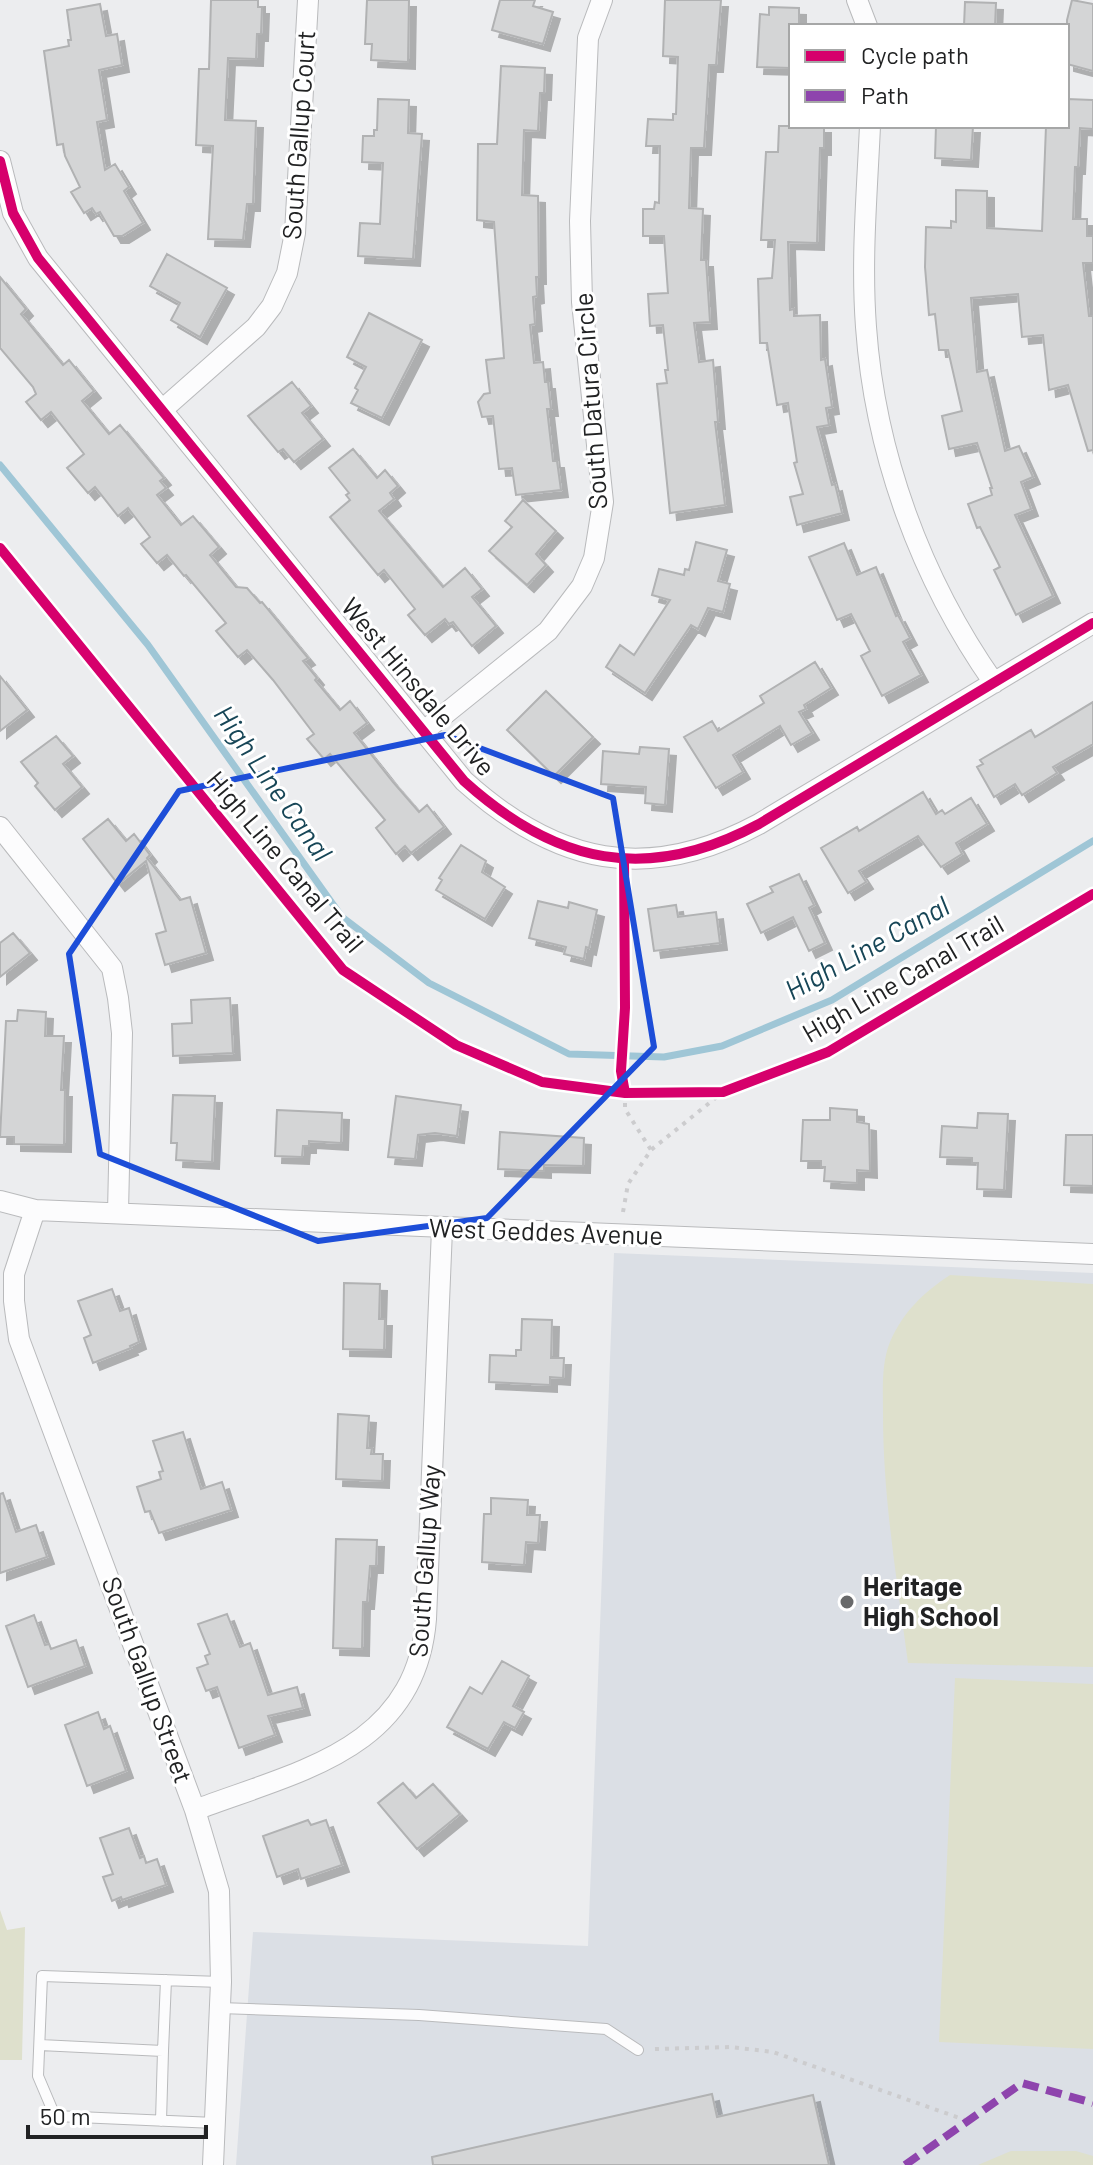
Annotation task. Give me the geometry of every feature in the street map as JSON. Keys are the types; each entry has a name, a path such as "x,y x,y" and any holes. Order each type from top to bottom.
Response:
{"street":[{"name":"South Gallup Court","path":"162,410 256,327 272,306 287,273 295,233 308,0"},
{"name":"South Datura Circle","path":"424,731 548,631 582,586 594,558 603,502 582,302 580,221 588,38 602,0"},
{"path":"857,0 866,24"},
{"path":"870,128 864,269 866,328 875,398 889,458 913,533 934,584 973,653 994,683"},
{"name":"West Hinsdale Drive","path":"0,166 13,213 38,258 464,781 494,809 528,831 586,853 624,859 679,854 735,837 1093,623"},
{"path":"0,827 112,968 122,1033 118,1212"},
{"name":"West Geddes Avenue","path":"0,1201 35,1210 1093,1254"},
{"name":"South Gallup Street","path":"35,1210 14,1274 19,1339 195,1810 219,1891 221,1982 213,2165"},
{"name":"South Gallup Way","path":"195,1810 333,1757 367,1735 393,1711 416,1672 424,1644 426,1619 442,1229"}],"lane":[{"path":"215,2123 55,2116 38,2076 42,1976 221,1982"},
{"path":"161,2121 166,1980"},
{"path":"220,2008 419,2015 606,2029 638,2050"},
{"path":"40,2045 163,2051"}],"path":[{"path":"709,1093 736,1087"},
{"path":"611,1091 639,1093"},
{"path":"618,1235 628,1184 651,1150 723,1092"},
{"path":"625,1093 625,1109 651,1150"},
{"path":"638,2050 731,2047 773,2052 968,2121"}],"highlighted area":[{"path":"445,735 613,798 654,1047 487,1218 318,1241 100,1154 69,954 179,791"}],"shaded area":[{"name":"Heritage High School","path":"614,1253 1093,1273 1093,2165 236,2165 253,1932 588,1946"}],"green space":[{"path":"950,1275 1093,1284 1093,1667 908,1663 885,1477 884,1368 887,1350 901,1321 931,1288"},
{"path":"955,1678 1093,1684 1093,2049 939,2042"},
{"path":"0,1910 7,1930 25,1927 22,2060 0,2060"},
{"path":"1011,2151 1076,2151 1093,2156 1093,2165 978,2165"}],"building":[{"path":"211,0 258,0 258,7 262,7 256,59 228,58 225,120 256,121 253,204 247,204 243,240 208,239 213,146 196,145 199,69 209,69"},
{"path":"367,0 409,0 408,62 371,60 372,44 365,44"},
{"path":"500,0 535,0 533,6 553,12 543,44 492,30"},
{"path":"665,0 721,0 716,65 709,65 704,148 691,148 689,208 703,209 701,260 706,260 710,322 694,323 699,362 713,360 718,422 715,422 725,505 670,513 657,384 667,383 665,370 668,370 663,325 650,326 648,294 668,293 664,236 643,236 643,209 654,209 655,202 659,203 660,146 646,146 648,119 673,120 673,114 676,114 678,57 663,56"},
{"path":"1072,0 1093,4 1093,71 1069,65 1067,20"},
{"path":"965,2 996,3 995,24 964,24"},
{"path":"100,4 106,36 117,34 122,65 99,70 107,120 97,122 105,170 115,164 129,187 124,191 143,223 122,236 114,236 100,212 96,214 92,208 84,213 71,192 80,187 65,156 63,144 57,145 44,51 69,46 67,10"},
{"path":"769,7 799,8 799,24 789,24 789,68 757,67 760,14 769,15"},
{"path":"501,66 545,68 538,131 524,130 522,195 538,196 539,277 536,277 537,296 533,297 535,324 530,325 534,363 543,362 545,382 548,382 551,409 547,409 553,461 557,461 561,490 516,495 512,468 499,469 493,416 482,417 478,402 484,394 490,393 486,360 504,358 494,222 477,220 478,144 497,144"},
{"path":"378,99 409,100 408,133 422,134 413,259 358,256 360,223 380,224 383,163 362,162 363,136 374,136 374,130 377,130"},
{"path":"1069,99 1093,100 1093,129 1080,128 1073,219 1087,219 1087,236 1093,236 1093,263 1083,263 1089,316 1093,316 1093,450 1088,451 1068,385 1049,390 1043,335 1022,337 1018,294 971,298 977,372 987,370 1005,451 1019,446 1033,477 1021,482 1031,509 1015,515 1053,596 1016,615 994,570 1000,567 980,527 977,528 968,504 992,495 977,443 949,449 942,416 962,411 948,350 939,350 935,314 929,315 926,227 951,228 951,221 956,222 956,190 987,191 987,228 1042,231 1046,128 1069,128"},
{"path":"779,126 824,128 824,148 820,148 817,243 788,242 790,310 794,309 794,316 820,315 821,360 825,359 832,407 826,408 829,425 817,427 842,513 797,525 790,497 803,494 794,463 797,462 788,403 777,405 767,343 760,343 758,279 772,278 775,240 761,240 766,152 778,152"},
{"path":"936,128 973,128 971,160 935,158"},
{"path":"167,254 227,288 200,337 171,320 180,303 150,286"},
{"path":"0,277 26,309 21,314 63,365 69,360 94,391 82,401 109,434 120,425 164,478 160,481 166,488 157,495 181,525 193,516 219,547 210,555 236,587 247,588 262,602 308,658 303,661 340,710 350,701 367,723 354,733 393,782 419,812 427,805 444,827 411,853 405,846 396,854 376,828 385,820 330,754 324,759 307,739 314,734 247,650 238,657 216,631 226,623 186,575 167,555 157,563 141,544 150,537 128,508 118,516 95,487 88,493 67,468 84,454 51,412 41,420 26,402 36,394 33,387 0,348"},
{"path":"369,313 422,340 382,418 351,403 366,367 347,357"},
{"path":"292,382 311,406 302,413 323,439 294,462 283,449 278,452 248,416"},
{"path":"353,449 377,478 385,470 398,486 390,493 394,499 379,511 443,587 465,568 482,589 472,597 496,626 472,646 453,622 449,624 445,619 425,635 408,615 415,609 384,570 378,575 330,517 350,500 346,495 349,493 329,468"},
{"path":"523,500 556,531 536,554 546,565 527,585 489,551 512,527 505,521"},
{"path":"696,542 727,550 718,581 730,584 723,612 708,608 698,629 691,625 645,693 606,667 620,645 634,655 670,600 652,595 659,569 684,575 685,569 689,570"},
{"path":"844,543 857,575 876,567 896,616 910,638 903,642 921,675 882,696 861,656 870,651 851,614 837,620 809,557"},
{"path":"815,662 831,688 804,705 806,709 799,712 812,733 791,745 780,726 733,755 743,772 716,788 684,737 712,721 718,731 764,703 760,696"},
{"path":"0,676 27,710 0,731"},
{"path":"546,691 593,737 554,776 507,730"},
{"path":"1093,702 1093,744 1053,767 1057,773 1022,795 1015,784 994,797 977,767 983,764 980,760 1031,730 1035,737"},
{"path":"56,736 73,756 63,764 82,787 55,810 35,786 38,783 21,762"},
{"path":"640,747 669,749 665,805 645,803 646,787 601,784 603,751 639,754"},
{"path":"923,792 936,814 942,810 945,814 971,798 987,824 956,843 962,854 941,867 918,836 859,871 866,882 848,893 821,848 857,827 859,831"},
{"path":"108,819 126,841 134,834 150,855 147,858 180,900 190,897 206,953 165,965 156,934 166,931 146,861 118,884 83,839"},
{"path":"461,845 486,861 482,872 505,887 485,919 436,890 442,880 439,878"},
{"path":"799,874 814,905 809,908 825,943 809,951 793,917 761,933 747,904 773,892 770,887"},
{"path":"538,901 568,908 569,902 597,910 584,959 564,954 566,947 529,938"},
{"path":"676,905 678,917 716,912 720,943 654,951 648,909"},
{"path":"13,933 30,953 0,977 0,943"},
{"path":"230,998 233,1053 173,1056 172,1024 192,1023 191,1000"},
{"path":"18,1010 46,1012 45,1036 64,1036 61,1090 65,1090 64,1145 14,1144 14,1137 0,1137 6,1021 17,1021"},
{"path":"173,1095 215,1096 212,1162 176,1160 177,1143 171,1143"},
{"path":"396,1096 461,1105 457,1136 435,1133 418,1135 415,1159 388,1157"},
{"path":"830,1108 857,1110 857,1122 869,1124 870,1171 857,1170 857,1183 824,1181 825,1167 821,1167 821,1161 801,1161 803,1120 830,1120"},
{"path":"277,1110 342,1113 341,1143 309,1141 309,1146 303,1146 302,1157 275,1156"},
{"path":"978,1113 1008,1114 1004,1190 977,1189 978,1163 972,1163 972,1158 940,1157 942,1126 977,1128"},
{"path":"500,1132 584,1138 583,1166 544,1165 544,1171 498,1169"},
{"path":"1066,1135 1093,1135 1093,1186 1064,1185"},
{"path":"344,1283 380,1284 379,1319 385,1319 384,1350 343,1349"},
{"path":"112,1289 120,1311 129,1308 139,1342 93,1363 84,1338 91,1335 78,1301"},
{"path":"522,1319 552,1320 551,1358 564,1358 563,1378 550,1377 550,1385 489,1382 490,1355 516,1356 516,1350 521,1350"},
{"path":"338,1414 369,1416 367,1448 372,1448 371,1454 383,1454 382,1481 336,1479"},
{"path":"183,1432 201,1489 222,1482 231,1510 159,1533 150,1511 145,1512 137,1487 161,1479 159,1472 163,1471 153,1441"},
{"path":"3,1493 16,1532 36,1525 47,1557 0,1573 0,1494"},
{"path":"491,1498 528,1500 527,1515 540,1515 538,1543 526,1542 524,1565 482,1562 484,1514 491,1514"},
{"path":"336,1539 377,1540 376,1566 370,1566 367,1602 363,1602 362,1649 333,1648"},
{"path":"227,1614 240,1647 250,1643 268,1695 297,1687 303,1708 268,1716 275,1735 239,1748 217,1687 206,1691 197,1668 208,1664 205,1656 210,1654 198,1624"},
{"path":"34,1615 45,1645 49,1644 51,1649 76,1640 85,1666 28,1687 6,1626"},
{"path":"502,1661 529,1676 513,1706 524,1712 515,1728 504,1722 488,1749 447,1727 470,1687 482,1694"},
{"path":"98,1712 104,1729 110,1726 126,1771 87,1786 65,1725"},
{"path":"403,1783 416,1798 433,1784 460,1814 417,1849 378,1803"},
{"path":"308,1820 311,1825 326,1820 342,1865 301,1879 298,1869 277,1877 263,1836"},
{"path":"129,1828 140,1858 144,1856 146,1863 157,1859 166,1885 112,1901 103,1877 113,1874 100,1838"},
{"path":"712,2094 717,2117 813,2095 829,2165 433,2165 432,2157"}],"waterway":[{"name":"High Line Canal","path":"0,465 148,645 342,917 429,983 569,1054 664,1057 722,1046 832,1000 1093,841"}],"marked path":[{"path":"905,2165 1022,2083 1093,2103"}],"cycle path":[{"path":"0,161 13,213 38,258 464,781 498,809 533,831 568,847 604,856 641,859 679,854 718,843 759,824 1093,623"},
{"name":"High Line Canal Trail","path":"0,548 343,970 456,1045 542,1082 625,1093 723,1092 828,1052 1093,894"},
{"path":"624,859 625,1008 621,1071 625,1093"}],"place":[{"name":"Heritage High School","path":"847,1602"}]}
